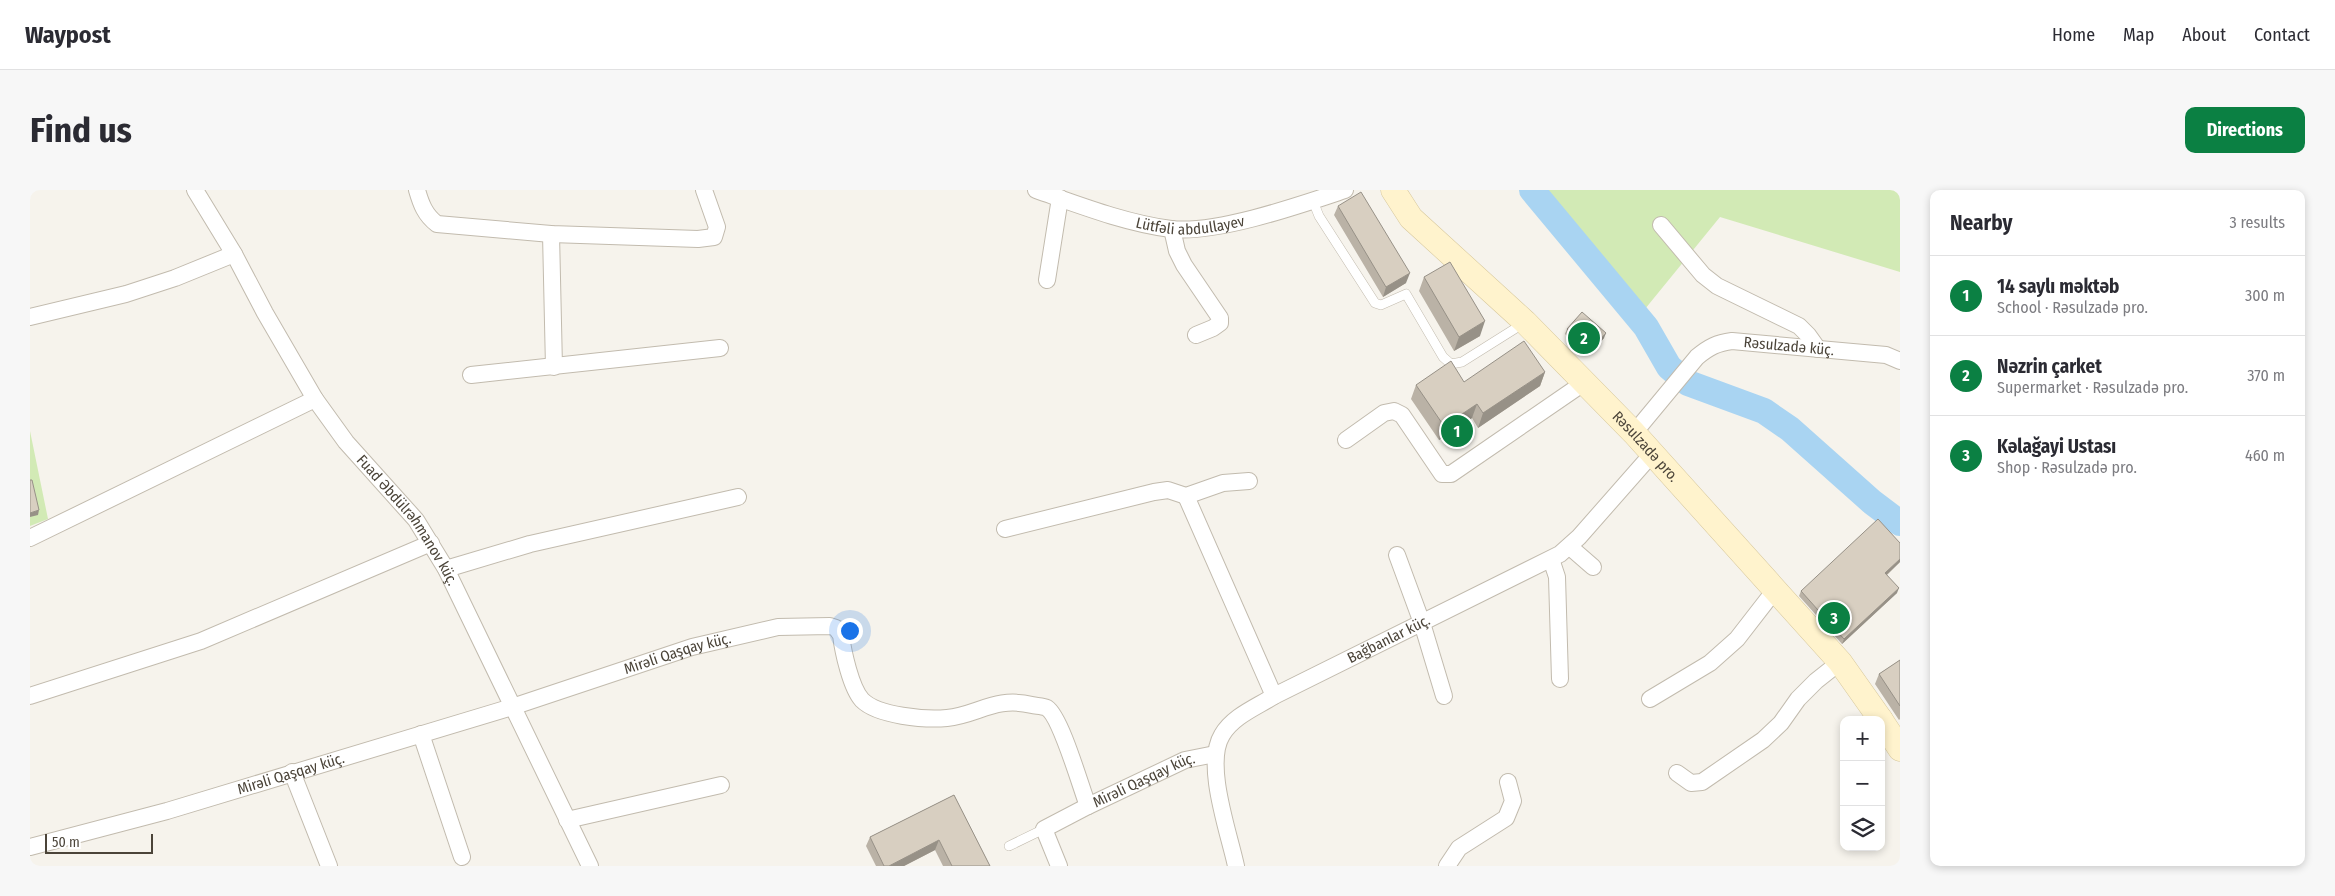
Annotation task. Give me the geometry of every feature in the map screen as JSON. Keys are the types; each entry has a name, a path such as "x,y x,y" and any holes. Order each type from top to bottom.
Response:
{"street":[{"name":"Fuad Əbdülrəhmanov küç.","path":"195,190 234,254 264,313 315,399 346,442 403,503 431,543 446,569 590,866"},
{"path":"417,190 422,206 429,217 437,224 551,234 698,239 714,237 717,227 704,190"},
{"name":"Lütfəli abdullayev","path":"1036,190 1122,217 1172,229 1210,227 1243,220 1313,201 1345,190"},
{"name":"Rəsulzadə pro.","path":"1393,190 1411,218 1525,322 1634,434 1840,662 1878,716"},
{"path":"1047,280 1060,198"},
{"path":"1661,224 1703,275 1717,286 1799,326 1818,349"},
{"path":"1172,229 1177,251 1184,265 1220,318 1220,323 1213,328 1196,335"},
{"path":"551,234 554,367"},
{"path":"30,317 126,294 175,278 234,254"},
{"name":"Rəsulzadə küç.","path":"1634,434 1686,370 1708,348 1719,343 1732,341 1886,355 1900,361"},
{"path":"471,375 720,348"},
{"path":"1346,440 1384,413 1394,410 1402,415 1442,474 1451,474 1585,382"},
{"path":"30,538 315,399"},
{"name":"Bağbanlar küç.","path":"1236,866 1217,783 1215,754 1221,735 1234,721 1274,696 1551,560 1570,547 1652,454"},
{"path":"1006,529 1154,492 1168,490 1186,496 1223,483 1249,480"},
{"path":"1186,496 1274,696"},
{"path":"446,569 530,544 738,497"},
{"path":"30,696 200,641 431,543"},
{"path":"1570,547 1593,567"},
{"path":"1397,555 1422,623 1444,696"},
{"path":"1551,560 1557,577 1560,679"},
{"path":"1650,699 1710,663 1737,639 1775,590"},
{"name":"Mirəli Qaşqay küç.","path":"30,847 166,811 421,734 692,647 778,627 830,626 836,628 841,635 854,685 862,700 877,710 910,717 947,718 996,704 1022,703 1047,708 1057,720 1088,806 1185,760 1215,754"},
{"path":"1677,773 1691,783 1702,782 1763,740 1781,722 1798,699 1816,681 1840,662"},
{"name":"Rəsulzadə pro.","path":"1885,726 1900,749"},
{"path":"421,734 462,857"},
{"path":"292,772 329,866"},
{"path":"1447,866 1459,848 1506,818 1513,801 1508,782"},
{"path":"567,820 720,785"},
{"path":"1059,866 1044,829 1088,806"}],"lane":[{"path":"1313,201 1319,216 1375,303 1381,305 1406,294 1443,357 1451,364 1462,362 1525,322"},
{"path":"1009,846 1044,829"}],"green space":[{"path":"1548,190 1900,190 1900,272 1720,217 1645,309"},
{"path":"30,431 48,519 30,526"}],"building":[{"path":"1361,192 1410,273 1386,287 1338,206"},
{"path":"1450,262 1485,321 1459,337 1424,277"},
{"path":"1582,312 1606,333 1591,350 1567,329"},
{"path":"1524,341 1545,372 1483,413 1477,404 1444,426 1416,385 1451,361 1464,382"},
{"path":"30,480 32,480 39,510 30,513"},
{"path":"1878,519 1900,543 1900,559 1885,573 1899,588 1844,639 1801,591"},
{"path":"1900,660 1900,706 1879,674"},
{"path":"954,795 990,866 952,866 939,840 889,866 884,866 870,837"}],"waterway":[{"path":"1532,190 1646,327 1669,367 1688,383 1764,411 1790,429 1872,502 1900,523"}],"place":[{"name":"Nəzrin çarket","path":"1584,338"},
{"name":"14 saylı məktəb","path":"1457,431"},
{"name":"Kəlağayi Ustası","path":"1834,618"}]}
